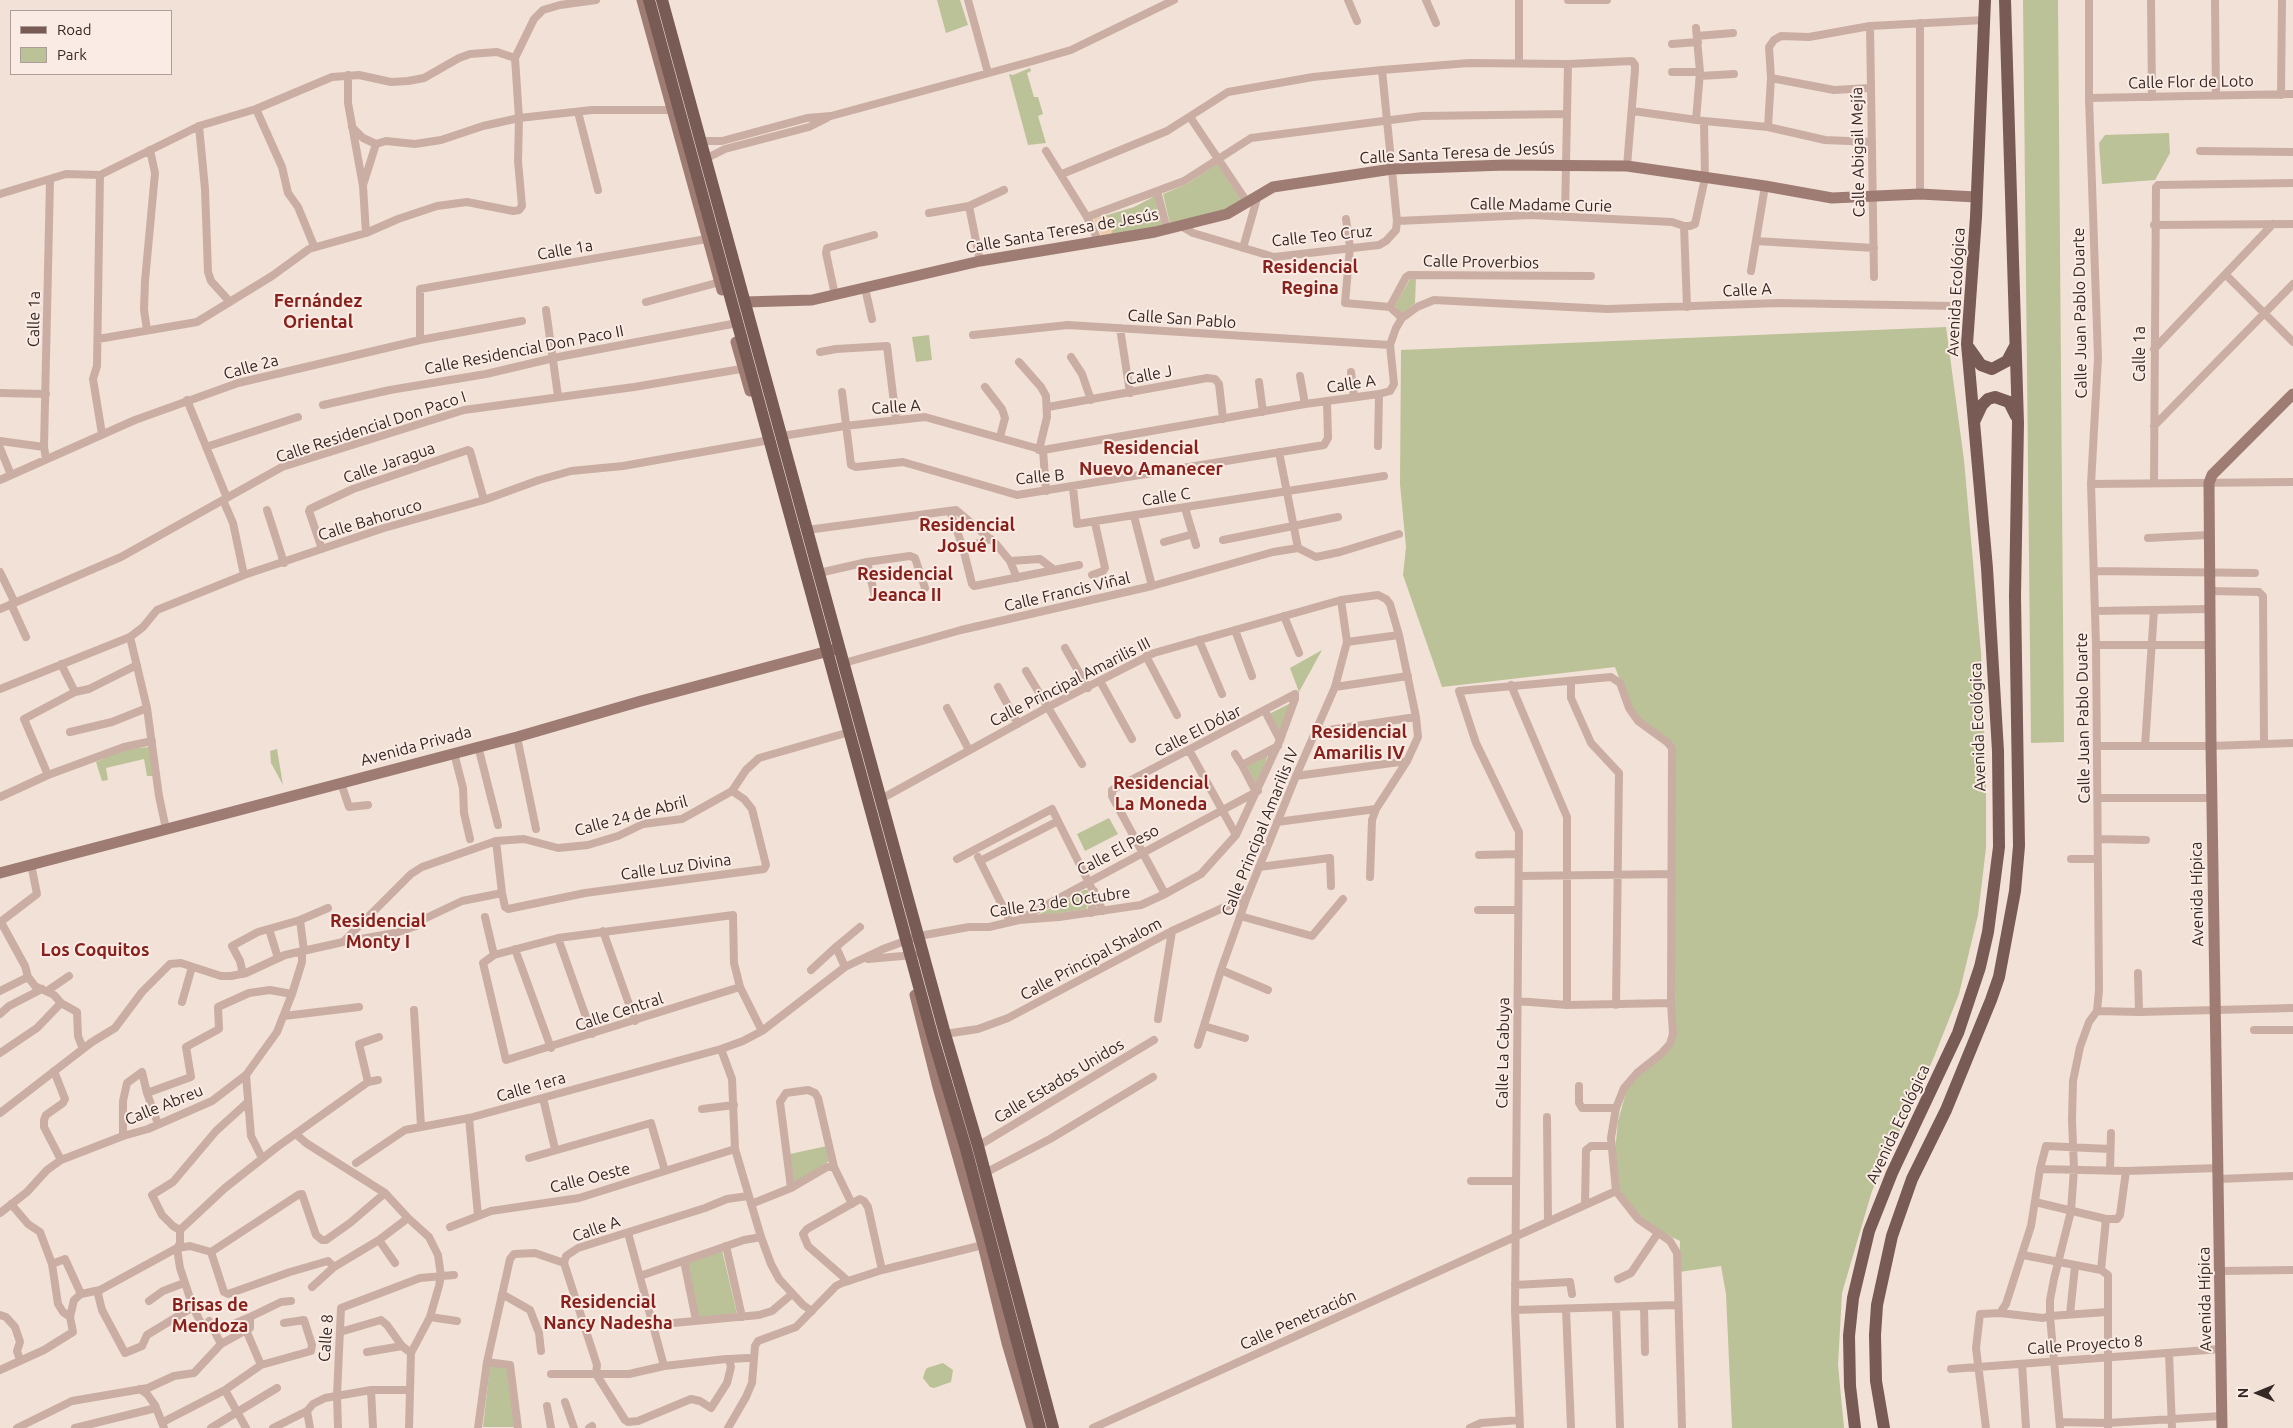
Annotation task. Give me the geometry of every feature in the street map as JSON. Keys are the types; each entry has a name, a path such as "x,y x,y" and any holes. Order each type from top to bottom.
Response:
{"main road":[{"path":"649,0 676,110 747,368 807,530 819,574 831,650 844,664 881,799 909,940"},
{"path":"662,0 745,302 772,439 909,940 945,1034 978,1146 1053,1428"},
{"name":"Avenida Ecológica","path":"1855,1428 1850,1386 1849,1336 1853,1298 1867,1241 1892,1173 1958,1032 1980,967 1988,932 1999,847 1998,751 1987,568 1967,344 1976,218 1985,0"},
{"path":"1884,1428 1876,1381 1875,1335 1877,1305 1892,1236 1912,1179 1946,1110 1991,1000 1998,977 2016,891 2019,846 2015,596 2018,423 2005,0"},
{"path":"1967,344 1975,360 1984,367 1992,369 2007,361 2016,340"},
{"path":"1973,423 1982,405 1988,399 1995,397 2009,402 2018,423"},
{"path":"914,955 1040,1428"}],"street":[{"path":"98,339 193,324 272,276 314,246 322,246 366,233 398,219 437,206 467,202 513,211 519,210 522,206 518,160 519,118 515,58 534,19 543,10 560,5 596,0"},
{"path":"352,127 363,138 376,144 386,141 414,144 441,140 483,126 519,118 578,112 676,110 642,0"},
{"path":"968,0 988,73"},
{"path":"700,141 722,140 807,118 831,116 1071,50 1174,0"},
{"path":"1348,0 1357,21"},
{"path":"1519,0 1519,63"},
{"path":"1568,0 1607,0"},
{"name":"Calle Juan Pablo Duarte","path":"2060,1425 2050,1316 2054,1280 2071,1212 2074,1169 2073,1081 2080,1048 2089,1022 2097,1011 2099,990 2096,645 2091,484 2098,358 2089,98 2090,0"},
{"path":"2151,0 2152,97"},
{"path":"2215,0 2216,96"},
{"path":"2281,95 2282,0"},
{"path":"1429,1 1436,23"},
{"path":"1768,127 1771,78 1769,47 1774,40 1781,36 1809,37 1870,26 1984,20"},
{"path":"1920,23 1920,194"},
{"name":"Calle Abigail Mejía","path":"1870,26 1874,277"},
{"path":"1672,44 1697,36 1733,33"},
{"path":"1687,307 1684,226 1695,224 1705,178 1700,121 1700,74 1697,36"},
{"path":"0,194 66,174 100,175 199,126 256,109 332,77 348,75 391,82 408,81 424,78 458,58 470,54 497,52 515,58"},
{"path":"1062,174 1159,134 1190,117 1228,92 1313,77 1469,63 1568,64 1632,61 1635,65 1633,111 1627,166"},
{"path":"1565,216 1568,64"},
{"path":"1382,70 1397,221"},
{"path":"1672,72 1734,74"},
{"path":"348,75 348,103 363,186 366,233"},
{"path":"1771,78 1834,90 1870,88"},
{"name":"Calle Flor de Loto","path":"2089,98 2293,94"},
{"path":"256,109 282,167 288,193 298,207 314,246"},
{"path":"1633,111 1700,121 1768,127 1825,140 1872,142"},
{"path":"578,112 598,190"},
{"path":"1087,217 1184,181 1251,138 1387,119 1464,114 1567,114"},
{"path":"705,159 725,149 809,127 831,116"},
{"path":"1190,117 1247,202"},
{"path":"807,118 809,127"},
{"path":"199,126 205,189 208,272 211,281 230,302"},
{"path":"363,186 376,144"},
{"path":"147,330 144,310 145,281 154,174 150,150"},
{"path":"1046,151 1062,174 1098,240"},
{"path":"2200,151 2293,152"},
{"name":"Calle Santa Teresa de Jesús","path":"745,302 812,300 980,261 1167,229 1227,214 1273,187 1392,169 1566,164 1627,166 1765,186 1832,198 1920,194 1976,197"},
{"path":"100,175 98,339 97,366 93,379 102,434"},
{"name":"Calle 1a","path":"46,459 44,447 50,180"},
{"name":"Calle 1a","path":"2154,483 2155,190 2158,185 2293,184"},
{"path":"1751,271 1765,186"},
{"path":"929,213 969,206 1004,190"},
{"path":"1157,190 1167,229"},
{"path":"1243,248 1258,195"},
{"path":"969,206 980,261"},
{"name":"Calle Madame Curie","path":"1397,221 1480,216 1565,216 1672,222 1684,226"},
{"path":"1346,219 1350,247 1345,303 1390,307 1402,318"},
{"name":"Calle Teo Cruz","path":"1181,226 1193,233 1274,257 1386,242 1396,230 1397,221"},
{"path":"2154,349 2273,224"},
{"path":"2154,225 2293,224"},
{"path":"835,295 826,253 827,248 874,235"},
{"path":"711,239 720,282 747,368"},
{"name":"Calle 1a","path":"420,340 420,289 711,239"},
{"path":"1756,241 1874,248"},
{"name":"Calle Proverbios","path":"1390,307 1406,277 1409,275 1591,276"},
{"path":"2226,275 2293,342"},
{"path":"646,302 720,282"},
{"path":"2154,426 2293,284"},
{"path":"865,288 872,319"},
{"name":"Calle A","path":"772,439 845,426 925,417 1041,450 1305,404 1379,394 1390,391 1394,384 1390,345 1396,328 1402,318 1417,307 1434,300 1607,309 1779,302 1954,306"},
{"path":"546,310 558,396"},
{"name":"Calle 2a","path":"0,480 102,434 187,400 238,383 420,340 522,321"},
{"name":"Calle Residencial Don Paco II","path":"323,405 390,390 486,374 552,359 732,324"},
{"name":"Calle San Pablo","path":"974,334 1045,326 1120,328 1390,345"},
{"path":"1120,328 1130,393"},
{"path":"820,352 836,349 887,346 896,419"},
{"path":"1071,357 1082,374 1091,400"},
{"path":"1019,362 1041,387 1048,407 1041,450 1046,491"},
{"name":"Calle Residencial Don Paco I","path":"0,609 121,557 282,467 459,411 634,387 747,368"},
{"path":"1351,372 1354,397"},
{"path":"1300,376 1305,404"},
{"name":"Calle J","path":"1048,407 1207,378 1215,379 1219,384 1223,419"},
{"path":"1259,382 1264,412"},
{"path":"985,387 1002,409 1004,418 1000,437"},
{"name":"Calle B","path":"842,392 851,465 856,467 903,462 1017,495 1073,488 1324,444 1328,438 1327,402"},
{"path":"0,393 46,394"},
{"path":"1378,446 1379,394"},
{"path":"2209,483 2212,475 2293,394"},
{"path":"187,400 225,499 244,575"},
{"path":"206,447 298,417"},
{"name":"Calle Bahoruco","path":"0,689 130,637 158,610 244,575 384,528 484,500 539,480 571,472 623,466 772,439"},
{"path":"0,441 44,447"},
{"path":"0,448 11,475"},
{"name":"Calle Jaragua","path":"322,549 309,511 310,509 352,489 468,450 470,451 484,500"},
{"path":"1279,452 1298,548 1316,557 1340,552 1398,534"},
{"name":"Calle C","path":"1073,488 1075,522 1077,524 1185,508 1341,481 1384,476"},
{"path":"2091,484 2293,482"},
{"name":"Avenida Hípica","path":"2209,483 2210,746 2222,1422"},
{"path":"1185,508 1196,545"},
{"path":"268,510 284,563"},
{"path":"807,530 950,511 958,512 991,539 1010,561 1017,578"},
{"path":"950,511 974,586 1079,564"},
{"path":"1134,516 1152,586"},
{"path":"1223,540 1338,517"},
{"path":"1092,575 1103,572 1104,568 1094,522"},
{"path":"1164,542 1193,534"},
{"path":"2148,538 2208,535"},
{"path":"963,548 991,539"},
{"name":"Calle Francis Viñal","path":"844,664 961,630 1152,586 1273,552 1298,548"},
{"path":"819,574 867,562 913,556 925,588"},
{"path":"1010,561 1040,559 1053,570"},
{"path":"867,562 875,597"},
{"path":"2094,571 2255,573"},
{"path":"0,572 26,636"},
{"path":"2209,591 2259,592 2263,596 2264,744"},
{"name":"Calle Principal Amarilis III","path":"881,799 1048,707 1088,688 1146,656 1341,600 1368,595 1383,596 1390,604 1399,636"},
{"name":"Calle Principal Amarilis IV","path":"1198,1045 1221,970 1247,897 1296,776 1335,688 1347,642 1341,600"},
{"path":"2095,611 2209,609"},
{"path":"2145,746 2154,610"},
{"path":"1284,616 1299,653"},
{"path":"1235,630 1252,676"},
{"path":"1347,642 1399,636 1416,717 1418,737 1407,761 1376,809 1372,820 1370,877"},
{"path":"130,637 147,708 159,796 166,829"},
{"path":"1199,640 1222,694"},
{"path":"2096,645 2210,645"},
{"path":"1065,648 1088,688"},
{"path":"831,650 846,733 914,955 938,1087 983,1245 1007,1343 1032,1428"},
{"name":"Avenida Privada","path":"0,873 517,737 641,701 831,650"},
{"path":"1146,656 1178,715"},
{"path":"62,664 75,692"},
{"path":"48,775 24,719 75,692 89,688 137,665"},
{"path":"1026,671 1082,764"},
{"path":"1335,688 1408,676"},
{"path":"1567,1005 1567,818 1511,685 1611,677 1617,679 1620,683 1629,708 1638,721 1667,742 1672,748 1671,1003 1673,1034 1670,1044 1624,1088 1616,1108 1611,1146 1616,1191 1638,1219 1670,1241 1677,1252 1677,1306 1682,1428"},
{"path":"1100,681 1132,739"},
{"path":"1571,681 1571,698 1591,743 1619,773 1616,1005"},
{"name":"Calle La Cabuya","path":"1511,685 1459,691 1476,743 1519,832 1515,1237 1515,1310 1519,1424"},
{"path":"998,687 1018,724"},
{"name":"Calle 23 de Octubre","path":"909,940 969,927 989,927 1014,921 1091,913 1141,905 1200,874 1236,835 1279,743 1295,700 1295,694"},
{"name":"Calle El Dólar","path":"1142,852 1112,796 1112,790 1266,711 1295,694"},
{"path":"70,732 112,722 147,708"},
{"path":"946,708 969,750"},
{"path":"1242,765 1279,743 1266,711"},
{"path":"1315,732 1416,717"},
{"name":"Calle 24 de Abril","path":"343,942 416,871 496,841 524,839 558,848 588,845 618,836 643,824 682,819 732,792 746,770 759,758 846,733"},
{"path":"517,737 536,829"},
{"path":"0,797 48,775 124,747 152,741"},
{"path":"2097,746 2210,746 2293,743"},
{"path":"478,746 498,825"},
{"path":"1189,750 1236,835"},
{"path":"454,753 463,788 464,813 470,839"},
{"path":"1235,754 1257,792"},
{"path":"1296,776 1407,761"},
{"path":"341,783 349,807 368,805"},
{"name":"Calle Luz Divina","path":"502,893 505,907 508,908 585,893 711,875 764,870 766,865 752,809 744,799 732,792"},
{"name":"Calle El Peso","path":"1014,921 1257,792"},
{"path":"2098,798 2212,798"},
{"path":"957,859 1052,809 1090,881 1103,911"},
{"path":"1277,822 1376,809"},
{"path":"980,861 1058,821"},
{"path":"2098,840 2146,840"},
{"path":"0,1113 54,1071 115,1028 142,992 170,964 175,962 221,976 243,974 278,958 343,942 395,934 416,926 424,919 462,901 502,893 496,841"},
{"path":"974,850 1014,921"},
{"path":"1142,852 1165,894"},
{"path":"1479,855 1519,854"},
{"path":"1260,866 1330,858 1331,886"},
{"path":"2071,859 2098,859"},
{"path":"31,864 37,894 3,920 1,924 25,966 28,977 35,986 54,995 61,1003 77,1012 78,1036 83,1050"},
{"path":"1520,876 1672,874"},
{"path":"1091,913 1094,891"},
{"name":"Calle Principal Shalom","path":"945,1034 978,1029 1008,1018 1172,932 1247,897"},
{"path":"1240,916 1312,936 1343,899"},
{"path":"243,974 240,961 232,946 269,929 300,920 328,908"},
{"path":"1478,910 1518,910"},
{"path":"485,916 494,956 558,938 602,930 733,915 734,963 740,987 762,1031"},
{"name":"Calle Abreu","path":"0,1213 27,1192 47,1170 61,1160 158,1124 212,1101 246,1075 264,1052 284,1016 292,994 302,962 300,920"},
{"path":"811,970 860,927"},
{"path":"269,929 278,958"},
{"path":"602,930 635,1022"},
{"path":"1158,1019 1172,932"},
{"path":"558,938 592,1034"},
{"name":"Calle 1era","path":"356,1163 405,1130 469,1118 721,1049 744,1041 762,1031 845,967 883,949 909,940"},
{"path":"836,947 845,967"},
{"path":"515,949 551,1048"},
{"path":"863,959 914,955"},
{"name":"Calle Central","path":"494,956 485,960 484,969 506,1060 635,1022 740,987"},
{"path":"182,1002 192,967"},
{"path":"1221,970 1268,990"},
{"path":"2138,973 2139,1012"},
{"path":"0,1014 9,1006 45,990 70,976"},
{"path":"0,991 28,977"},
{"path":"147,1093 191,1076 186,1047 218,1029 216,1009 221,1004 249,993 263,991 292,994"},
{"path":"1518,1001 1567,1005 1671,1003"},
{"path":"0,1053 37,1028 61,1003"},
{"path":"284,1016 359,1008"},
{"path":"2097,1011 2139,1012 2293,1008"},
{"path":"414,1010 421,1126"},
{"path":"1204,1026 1245,1038"},
{"path":"2254,1030 2293,1030"},
{"path":"368,1082 360,1044 379,1037"},
{"name":"Calle Estados Unidos","path":"978,1146 1154,1040"},
{"path":"721,1049 732,1079 735,1149 761,1237 779,1279 792,1294 812,1311"},
{"path":"54,1071 65,1100 46,1115 44,1127 61,1160"},
{"path":"123,1136 123,1102 126,1083 142,1072 158,1124"},
{"path":"246,1075 251,1136 262,1158"},
{"path":"985,1173 1050,1139 1154,1076"},
{"path":"201,1323 184,1283 177,1248 180,1244 180,1230 224,1188 262,1158 368,1082 378,1080"},
{"path":"1579,1086 1579,1103 1582,1108 1616,1108"},
{"path":"791,1188 780,1106 781,1098 786,1093 808,1090 815,1093 834,1167 852,1204"},
{"path":"543,1098 555,1150"},
{"path":"180,1230 168,1221 152,1197 153,1194 173,1182 216,1131 248,1102"},
{"path":"702,1109 734,1105"},
{"path":"1547,1117 1548,1222"},
{"path":"469,1118 478,1216"},
{"path":"529,1158 651,1123 665,1171"},
{"path":"296,1134 306,1143 386,1193 429,1238 438,1255 441,1276 430,1317 411,1354 409,1428"},
{"path":"2110,1169 2111,1134"},
{"path":"1585,1205 1586,1150 1591,1146 1611,1146"},
{"path":"2000,1313 2006,1304 2023,1255 2046,1146 2110,1149"},
{"name":"Calle Oeste","path":"450,1227 491,1211 579,1198 735,1149"},
{"name":"Calle A","path":"478,1428 487,1362 510,1259 514,1254 535,1252 564,1263 566,1256 578,1248 727,1199 749,1200 791,1188 827,1167 834,1167"},
{"path":"2040,1169 2110,1169 2293,1176"},
{"path":"2035,1202 2071,1212 2106,1219 2117,1219 2120,1215 2126,1171"},
{"path":"1471,1181 1516,1181"},
{"name":"Calle Penetración","path":"1093,1428 1616,1191"},
{"path":"0,1370 44,1350 74,1332 70,1317 74,1300 81,1294 100,1290 177,1248 190,1246 211,1252 302,1194 316,1235 322,1240 326,1240 386,1193"},
{"path":"848,1281 808,1246 803,1234 807,1229 860,1199 864,1200 868,1207 882,1270"},
{"path":"12,1204 28,1224 40,1232 52,1264 58,1304 62,1312 70,1317"},
{"path":"312,1288 334,1267 379,1240 408,1218"},
{"path":"2101,1270 2106,1219"},
{"path":"628,1233 664,1366"},
{"path":"1618,1279 1631,1273 1658,1233"},
{"path":"640,1276 744,1240 761,1237"},
{"path":"379,1240 395,1263"},
{"path":"728,1428 752,1383 758,1341 796,1327 836,1286 882,1270 983,1245"},
{"path":"726,1246 742,1317"},
{"path":"211,1252 226,1294 328,1261 334,1267"},
{"path":"2023,1255 2101,1270 2108,1275 2106,1312 2107,1426"},
{"path":"52,1264 66,1259 81,1294"},
{"path":"684,1261 696,1320"},
{"path":"564,1263 597,1365 596,1374 625,1420 632,1422 691,1399 700,1401 711,1408 727,1383 731,1367 729,1359"},
{"path":"2070,1314 2075,1266"},
{"path":"2220,1271 2293,1270"},
{"name":"Calle 8","path":"338,1428 337,1394 341,1308 414,1280 430,1276 454,1276"},
{"path":"1515,1285 1570,1282 1572,1294"},
{"path":"149,1301 162,1291 184,1283"},
{"path":"100,1290 98,1294 102,1310 125,1353 142,1346 147,1335 193,1307"},
{"path":"502,1294 530,1310 539,1333 541,1351"},
{"path":"652,1325 742,1317 772,1311 792,1294"},
{"path":"236,1323 281,1302 291,1301"},
{"path":"1644,1306 1645,1352"},
{"path":"1515,1310 1677,1306"},
{"path":"1616,1308 1620,1428"},
{"path":"1566,1309 1571,1428"},
{"path":"1986,1428 1976,1341 1980,1314 2000,1313 2043,1318 2106,1312"},
{"path":"0,1315 6,1317 15,1327 20,1342 17,1351 20,1360"},
{"path":"250,1317 248,1329 261,1365"},
{"path":"430,1317 457,1321"},
{"path":"140,1390 147,1394 164,1425 225,1390 261,1365 311,1351 312,1345 304,1320 284,1323"},
{"path":"340,1332 381,1320 411,1354"},
{"path":"209,1321 221,1344"},
{"path":"16,1428 72,1401 140,1390 174,1376 194,1373 221,1344 248,1329"},
{"path":"367,1352 402,1346"},
{"name":"Calle Proyecto 8","path":"1951,1369 2222,1349"},
{"path":"2169,1353 2171,1424"},
{"path":"551,1374 628,1374 664,1366 748,1358"},
{"path":"487,1362 510,1365 518,1428"},
{"path":"2022,1364 2026,1428"},
{"path":"211,1428 278,1388"},
{"path":"225,1390 246,1428"},
{"path":"273,1428 307,1411 312,1404 337,1394 371,1390 410,1390"},
{"path":"371,1390 373,1428"},
{"path":"565,1402 574,1428"},
{"path":"547,1406 550,1428"},
{"path":"75,1428 156,1408"},
{"path":"307,1411 310,1428"},
{"path":"2060,1425 2107,1426 2222,1422"},
{"path":"1470,1428 1481,1423 1519,1424"}],"green space":[{"path":"937,0 960,0 968,25 946,33"},
{"path":"2023,0 2058,0 2064,742 2031,743"},
{"path":"1030,68 1031,71 1027,73 1034,97 1038,97 1043,114 1038,116 1046,143 1028,145 1009,74 1013,75"},
{"path":"2169,133 2170,153 2155,180 2102,184 2099,143 2105,135"},
{"path":"1217,164 1241,200 1224,210 1170,224 1163,194 1187,184"},
{"path":"1155,196 1162,226 1102,236 1094,219 1134,207"},
{"path":"1416,278 1415,303 1402,314 1395,306 1410,279"},
{"path":"1946,327 1964,460 1981,653 1986,778 1986,848 1978,915 1959,994 1934,1057 1872,1191 1842,1293 1838,1365 1844,1428 1732,1428 1726,1294 1721,1266 1679,1272 1680,1241 1655,1229 1634,1210 1618,1187 1615,1151 1618,1121 1627,1089 1635,1079 1672,1045 1675,747 1640,721 1628,701 1615,667 1442,687 1403,575 1406,547 1400,484 1401,350"},
{"path":"929,335 932,360 916,362 912,337"},
{"path":"1322,650 1299,692 1290,668"},
{"path":"1293,702 1279,734 1269,714"},
{"path":"150,747 153,776 147,776 144,759 106,768 108,780 102,781 96,762 126,749"},
{"path":"277,749 283,785 271,763 270,751"},
{"path":"1268,754 1257,786 1247,766"},
{"path":"1109,818 1118,834 1085,851 1077,834"},
{"path":"1084,890 1088,890 1089,902 1086,909 1034,917"},
{"path":"827,1146 831,1160 794,1183 790,1154"},
{"path":"722,1250 737,1314 692,1319 682,1263"},
{"path":"943,1363 953,1370 951,1382 934,1388 930,1387 923,1378 925,1371 927,1368"},
{"path":"490,1366 507,1366 516,1427 483,1427"}],"sand":[{"path":"1104,215 1110,218 1114,228 1111,234 1102,236 1094,219"}],"district":[{"name":"Residencial Regina","path":"1310,277"},
{"name":"Fernández Oriental","path":"318,311"},
{"name":"Residencial Nuevo Amanecer","path":"1151,458"},
{"name":"Residencial Josué I","path":"967,535"},
{"name":"Residencial Jeanca II","path":"905,584"},
{"name":"Residencial Amarilis IV","path":"1359,742"},
{"name":"Residencial La Moneda","path":"1161,793"},
{"name":"Residencial Monty I","path":"378,931"},
{"name":"Los Coquitos","path":"95,950"},
{"name":"Residencial Nancy Nadesha","path":"608,1312"},
{"name":"Brisas de Mendoza","path":"210,1315"}]}
